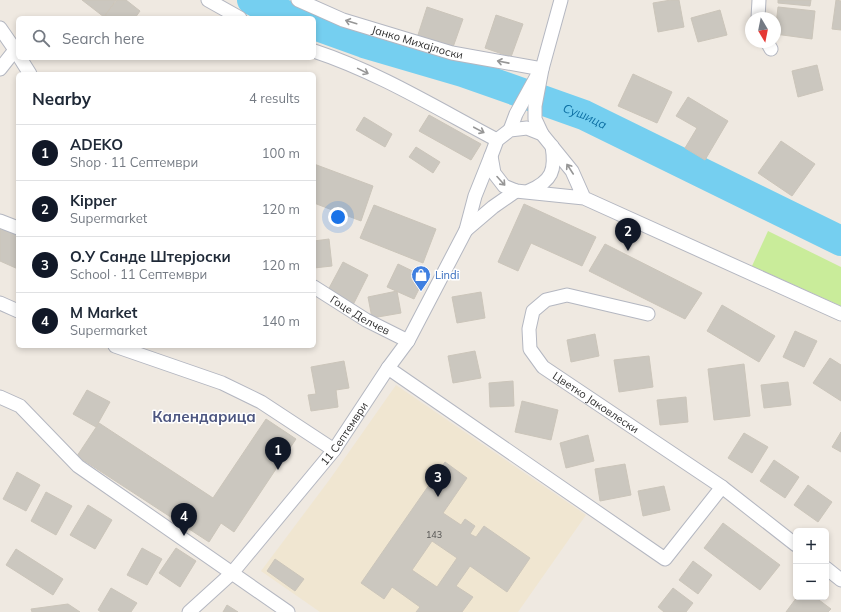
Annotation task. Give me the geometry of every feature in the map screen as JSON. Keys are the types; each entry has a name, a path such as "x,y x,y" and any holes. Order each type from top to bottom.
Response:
{"street":[{"path":"208,0 236,16"},
{"name":"Јанко Михајлоски","path":"298,0 343,20 452,53 539,76"},
{"path":"561,0 539,76 535,106 535,119 542,134 552,144 572,171 584,198"},
{"path":"758,12 759,0"},
{"path":"0,28 16,51"},
{"path":"316,52 334,57 398,88 497,140"},
{"path":"0,70 16,56"},
{"path":"22,60 29,72"},
{"path":"510,130 516,114 539,76"},
{"path":"542,134 527,128 510,130 497,140 491,156 494,172 504,186 523,191 584,198 841,314"},
{"path":"523,191 541,186 550,176 555,162 552,144"},
{"name":"11 Септември","path":"189,612 232,574 334,450 388,368 408,341 466,230 475,196 491,156"},
{"name":"11 Септември","path":"466,230 493,207 523,191"},
{"path":"0,220 16,227"},
{"name":"Гоце Делчев","path":"316,288 366,320 408,341"},
{"name":"Цветко Јаковлески","path":"648,314 567,295 546,300 533,311 529,329 530,349 543,367 722,487 793,543"},
{"path":"0,303 16,310"},
{"path":"121,348 222,383 254,398 334,450"},
{"path":"388,368 665,559 722,487"},
{"path":"0,397 20,406 78,466 288,612"},
{"path":"829,570 841,580"}],"shaded area":[{"path":"396,385 586,515 518,612 320,612 261,571 330,479"}],"green space":[{"path":"768,231 841,267 841,306 752,266"}],"building":[{"path":"82,0 116,0 105,16"},
{"path":"117,0 126,0 140,11 136,16 105,15"},
{"path":"679,0 684,27 658,32 653,3"},
{"path":"778,0 811,0 810,6 778,3"},
{"path":"836,0 841,1 841,30 832,29"},
{"path":"427,7 463,19 452,50 417,38"},
{"path":"778,7 815,11 812,39 781,35 781,12 777,12"},
{"path":"720,10 727,35 698,42 691,18"},
{"path":"496,15 523,24 511,57 485,48"},
{"path":"817,65 823,90 798,97 792,71"},
{"path":"633,74 672,92 657,123 618,106"},
{"path":"688,97 728,121 705,160 685,148 697,128 676,116"},
{"path":"429,115 481,144 471,160 419,131"},
{"path":"364,117 392,134 385,147 356,130"},
{"path":"781,141 815,164 792,196 758,173"},
{"path":"416,147 440,162 433,173 409,157"},
{"path":"316,165 373,186 361,221 316,204"},
{"path":"524,204 596,237 582,266 531,243 518,271 498,262"},
{"path":"374,205 436,229 423,263 360,238"},
{"path":"0,223 16,229 16,268 0,261"},
{"path":"329,239 332,266 316,268 316,241"},
{"path":"605,244 702,293 685,319 589,271"},
{"path":"343,262 368,275 353,305 327,292"},
{"path":"398,264 425,277 414,299 387,287"},
{"path":"397,291 401,313 372,318 368,297"},
{"path":"481,292 485,318 457,323 452,297"},
{"path":"722,305 775,336 759,362 707,331"},
{"path":"795,331 817,341 804,367 783,357"},
{"path":"595,334 599,356 571,362 567,340"},
{"path":"475,351 481,378 453,383 448,356"},
{"path":"649,356 653,387 619,392 614,360"},
{"path":"830,358 841,365 841,401 813,383"},
{"path":"344,361 349,388 336,390 338,407 311,411 308,395 316,394 311,367"},
{"path":"744,364 750,416 714,420 708,369"},
{"path":"513,381 514,406 490,407 489,383"},
{"path":"788,382 791,405 764,408 761,385"},
{"path":"87,390 110,402 96,427 73,414"},
{"path":"686,397 688,422 660,425 657,400"},
{"path":"522,401 558,410 551,440 515,432"},
{"path":"266,419 296,439 234,532 221,523 209,542 77,456 99,423 213,498"},
{"path":"841,432 841,452 832,447"},
{"path":"744,433 768,447 752,473 728,458"},
{"path":"588,435 594,461 566,468 560,443"},
{"path":"774,460 799,477 785,498 760,481"},
{"path":"445,462 467,478 443,513 461,525 465,519 475,526 470,534 476,537 484,526 530,558 507,592 470,566 456,586 473,597 462,612 416,612 420,607 392,587 384,599 361,583","holes":["432,541 457,558 437,587 412,570"]},
{"path":"625,464 631,495 600,501 595,469"},
{"path":"17,472 40,485 26,511 3,499"},
{"path":"808,485 832,502 818,522 794,505"},
{"path":"664,486 670,510 643,516 638,491"},
{"path":"46,492 72,506 56,535 31,521"},
{"path":"88,505 112,520 95,549 70,535"},
{"path":"723,523 780,565 760,590 704,548"},
{"path":"142,548 162,559 147,585 127,575"},
{"path":"176,548 196,561 180,587 159,573"},
{"path":"16,549 63,579 53,595 6,565"},
{"path":"275,559 304,579 295,591 267,571"},
{"path":"693,561 712,575 698,594 679,580"},
{"path":"111,588 137,603 131,612 101,612 98,610"},
{"path":"673,588 693,603 686,612 664,612 658,607"},
{"path":"795,600 819,600 831,609 828,612 786,612"},
{"path":"68,604 80,612 32,612 31,609"},
{"path":"227,605 238,612 223,612"}],"waterway":[{"name":"Сушица","path":"252,0 267,8 289,16"},
{"name":"Сушица","path":"316,26 364,43 463,72 584,115 841,241"}],"place":[{"name":"Kipper","path":"628,251"},
{"name":"Lindi","path":"421,292"},
{"name":"ADEKO","path":"278,470"},
{"name":"О.У Санде Штерјоски","path":"438,497"},
{"name":"M Market","path":"184,536"}],"district":[{"name":"Календарица","path":"204,417"}]}
